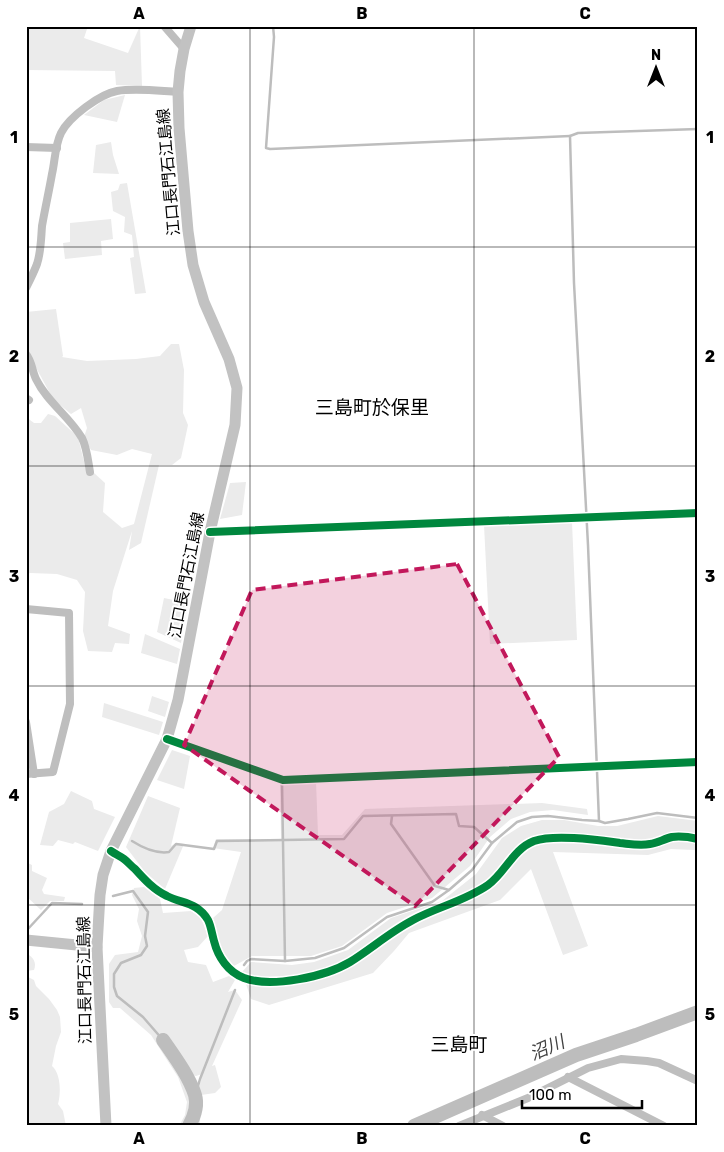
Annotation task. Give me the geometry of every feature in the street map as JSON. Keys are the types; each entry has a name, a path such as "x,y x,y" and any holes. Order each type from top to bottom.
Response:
{"main road":[{"name":"江口長門石江島線","path":"106,1126 97,947 103,874 111,851 167,740 178,700 210,532 235,425 237,388 229,359 204,302 193,265 188,231 178,128 178,92 184,49 190,26"},
{"path":"26,940 97,947"}],"street":[{"path":"164,26 184,49"},
{"path":"26,288 37,263 57,148 60,135 65,126 98,99 108,94 118,91 135,90 178,92"},
{"path":"26,147 57,148"},
{"path":"26,354 29,357 36,379 45,393 82,438 90,472"},
{"path":"210,532 698,513"},
{"path":"26,609 69,614 70,704 53,772 30,774 26,722"},
{"path":"167,740 283,780 698,762"},
{"path":"111,851 125,859 148,883 166,896 190,904 200,910 209,922 215,945 226,967 245,978 258,982 272,982 292,980 327,972 348,963 401,926 467,897 489,884 524,846 535,840 556,838 640,845 671,838 689,837 698,839"},
{"path":"459,1126 482,1115 528,1098 588,1068 621,1059 659,1064 698,1081"},
{"path":"568,1077 663,1126"},
{"path":"482,1115 503,1126"}],"highlighted area":[{"path":"457,564 559,757 415,906 184,745 252,590"}],"shaded area":[{"path":"26,26 88,26 84,38 128,53 140,26 142,86 116,85 115,71 26,70"},
{"path":"125,95 117,122 84,115 104,100"},
{"path":"111,142 119,174 93,173 96,145"},
{"path":"127,183 146,293 135,294 130,258 134,257 132,235 124,232 125,217 113,211 111,192 118,190 120,184"},
{"path":"111,219 113,239 101,241 102,255 65,259 63,243 70,242 70,223"},
{"path":"56,309 62,357 87,361 136,359 160,356 171,344 179,344 184,370 183,413 188,425 181,458 172,465 159,465 141,543 129,550 132,531 113,591 108,626 130,634 129,644 115,643 112,652 88,651 83,631 85,592 77,580 57,574 30,573 26,575 26,417 34,423 41,423 48,414 55,416 78,437 87,474 94,473 105,483 103,512 122,528 134,524 152,454 132,449 117,455 91,450 84,437 87,428 81,408 71,414 53,399 26,349 26,312"},
{"path":"246,482 242,515 220,519 230,483"},
{"path":"572,522 577,640 490,644 484,525"},
{"path":"164,598 188,603 181,643 157,632"},
{"path":"145,634 180,649 177,664 141,653"},
{"path":"152,696 169,702 165,717 148,711"},
{"path":"104,703 163,722 159,735 102,717"},
{"path":"172,750 190,756 184,789 157,780"},
{"path":"316,782 318,835 342,835 365,809 542,803 587,809 588,815 553,810 530,812 511,819 490,837 470,866 432,898 387,913 342,946 311,956 252,956 234,966 222,951 213,918 222,910 241,852 213,848 216,839 281,839 280,783"},
{"path":"71,791 92,801 94,809 115,817 98,851 75,842 73,844 58,840 53,846 40,845 49,812 64,804"},
{"path":"148,796 180,808 171,846 176,843 184,844 165,889 145,872 126,847"},
{"path":"658,816 698,821 698,851 671,849 648,855 553,852 588,946 563,955 531,869 500,900 409,933 373,973 269,1005 251,999 242,972 251,962 292,965 314,962 348,950 391,918 442,901 476,874 502,838 521,826 542,820 564,820 598,826 617,826"},
{"path":"26,862 32,865 32,871 47,878 42,890 44,894 65,897 64,901 50,901 41,910 26,896"},
{"path":"144,887 160,899 163,913 191,911 201,918 208,936 198,947 184,950 188,962 206,965 213,982 229,976 235,980 228,992 235,990 242,1000 212,1066 215,1065 221,1087 215,1093 201,1095 200,1123 198,1126 192,1126 195,1121 202,1074 196,1076 182,1073 190,1106 187,1119 183,1126 179,1126 185,1115 187,1102 178,1077 151,1035 120,1008 113,1008 109,1002 109,964 115,955 138,952 142,936 137,921 139,909 132,895 134,888"},
{"path":"26,953 34,960 34,970 26,971"},
{"path":"26,976 34,980 36,986 49,999 60,1017 61,1032 52,1066 59,1079 60,1095 58,1104 63,1111 66,1126 26,1126"}],"waterway":[{"path":"273,26 274,37 266,148 570,136"},
{"path":"599,821 588,545 574,283 570,136 578,133 698,129"},
{"path":"282,783 285,961"},
{"path":"244,965 251,959 285,961 315,958 344,948 387,917 432,902 472,870 492,843 517,822 532,817 548,816 605,823 657,813 698,818"},
{"path":"132,841 150,850 169,852 176,844 214,849 217,841 344,839 363,816 456,814 459,826 474,827 492,843"},
{"path":"392,816 391,824 435,886 449,890"},
{"path":"113,896 133,891 148,912 145,936 147,946 141,955 121,963 114,974 114,987 117,996 143,1017 163,1040"},
{"path":"27,930 52,903 82,904"},
{"path":"195,1097 200,1079 235,990"},
{"name":"沼川","path":"414,1126 576,1055 698,1012"},
{"path":"163,1040 185,1073 195,1095 195,1111 189,1126"}],"cycle path":[{"path":"210,532 698,513"},
{"path":"167,739 283,780 698,762"},
{"path":"111,851 125,860 162,894 189,904 204,914 209,922 218,953 233,972 244,978 268,982 313,976 350,962 413,920 479,891 494,880 520,850 534,841 564,838 642,845 672,837 698,839"}],"district":[{"name":"三島町於保里","path":"372,407"},
{"name":"三島町","path":"459,1044"}]}
